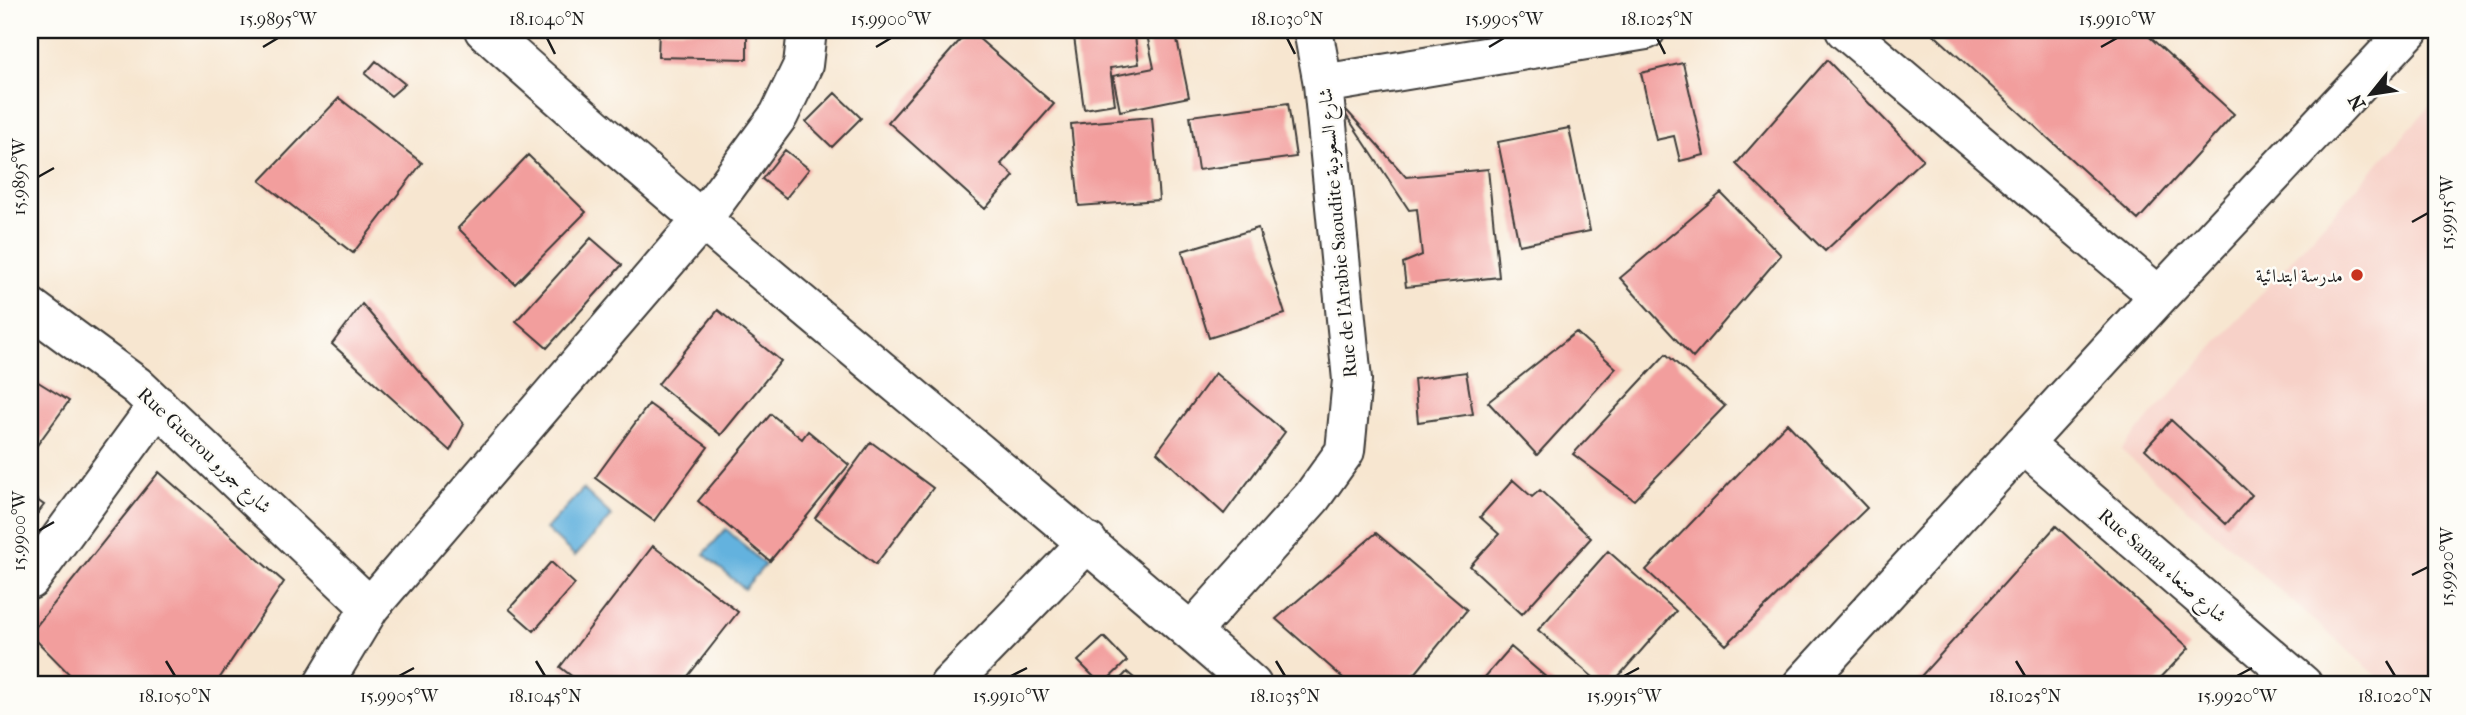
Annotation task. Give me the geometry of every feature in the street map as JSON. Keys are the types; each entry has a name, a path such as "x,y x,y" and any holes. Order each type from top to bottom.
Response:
{"street":[{"path":"484,30 701,221 1088,542 1252,685"},
{"path":"323,685 370,607 701,221 779,115 803,65 807,30"},
{"name":"Rue de l'Arabie Saoudite شارع السعودية","path":"1191,632 1312,497 1345,451 1352,380 1323,84 1313,30"},
{"path":"1323,84 1646,30"},
{"path":"1845,30 2159,296"},
{"path":"1802,685 2159,296 2409,30"},
{"name":"Rue Guerou شارع جورو","path":"30,307 138,386 370,607"},
{"path":"30,580 158,405"},
{"name":"Rue Sanaa شارع صنعاء","path":"2023,444 2303,685"},
{"path":"948,685 1088,542"}],"shaded area":[{"name":"مدرسة ابتدائية","path":"2436,99 2436,685 2387,685 2121,450"}],"water":[{"path":"583,489 612,516 575,556 546,529"},
{"path":"726,529 765,565 744,589 704,554"}],"building":[{"path":"659,30 747,30 747,59 658,57"},
{"path":"969,30 1054,104 1001,164 1014,176 985,209 888,122"},
{"path":"1073,30 1134,30 1139,64 1110,68 1115,104 1084,109"},
{"path":"1146,30 1175,30 1189,97 1120,111 1113,76 1154,68"},
{"path":"1929,30 2142,30 2234,114 2138,220"},
{"path":"1827,60 1923,159 1825,251 1736,164"},
{"path":"376,61 405,84 391,96 365,74"},
{"path":"1683,63 1704,155 1680,161 1674,136 1656,140 1641,73"},
{"path":"835,93 861,118 832,147 806,122"},
{"path":"1332,94 1406,177 1488,169 1499,277 1406,287 1403,263 1422,255 1417,209 1409,210"},
{"path":"339,98 422,163 353,253 260,181"},
{"path":"1288,103 1296,157 1198,170 1190,116"},
{"path":"1152,117 1159,200 1079,206 1071,124"},
{"path":"1569,128 1590,231 1519,245 1498,142"},
{"path":"785,150 809,169 786,198 762,179"},
{"path":"528,155 586,212 515,284 458,228"},
{"path":"1721,193 1781,255 1693,358 1620,278"},
{"path":"1258,228 1285,314 1209,338 1182,251"},
{"path":"591,238 622,265 547,348 516,321"},
{"path":"362,304 464,424 450,451 332,344"},
{"path":"718,310 781,361 721,435 658,384"},
{"path":"1576,332 1616,368 1537,455 1488,402"},
{"path":"1666,354 1725,406 1634,500 1573,454"},
{"path":"1466,372 1473,414 1418,422 1414,379"},
{"path":"1215,373 1285,432 1224,514 1157,452"},
{"path":"30,377 69,401 30,455"},
{"path":"649,404 708,447 654,521 595,478"},
{"path":"771,414 802,439 808,431 849,465 770,561 698,501"},
{"path":"2171,420 2252,495 2226,524 2145,449"},
{"path":"1787,423 1867,508 1726,645 1646,570"},
{"path":"871,442 933,488 876,564 815,518"},
{"path":"159,472 284,582 215,685 80,685 30,634"},
{"path":"1513,480 1532,497 1540,490 1591,538 1522,614 1470,566 1499,534 1480,517"},
{"path":"30,495 44,505 30,523"},
{"path":"2056,526 2189,648 2154,685 1913,685"},
{"path":"1376,533 1467,610 1406,685 1351,685 1276,619"},
{"path":"653,546 738,612 681,685 583,685 560,667"},
{"path":"1608,551 1676,611 1611,685 1602,685 1538,630"},
{"path":"551,562 575,584 534,631 509,609"},
{"path":"1104,637 1127,661 1102,685 1078,661"},
{"path":"1511,647 1555,685 1478,685"},
{"path":"1127,672 1142,685 1115,685"}],"place":[{"name":"مدرسة ابتدائية","path":"2357,275"}]}
